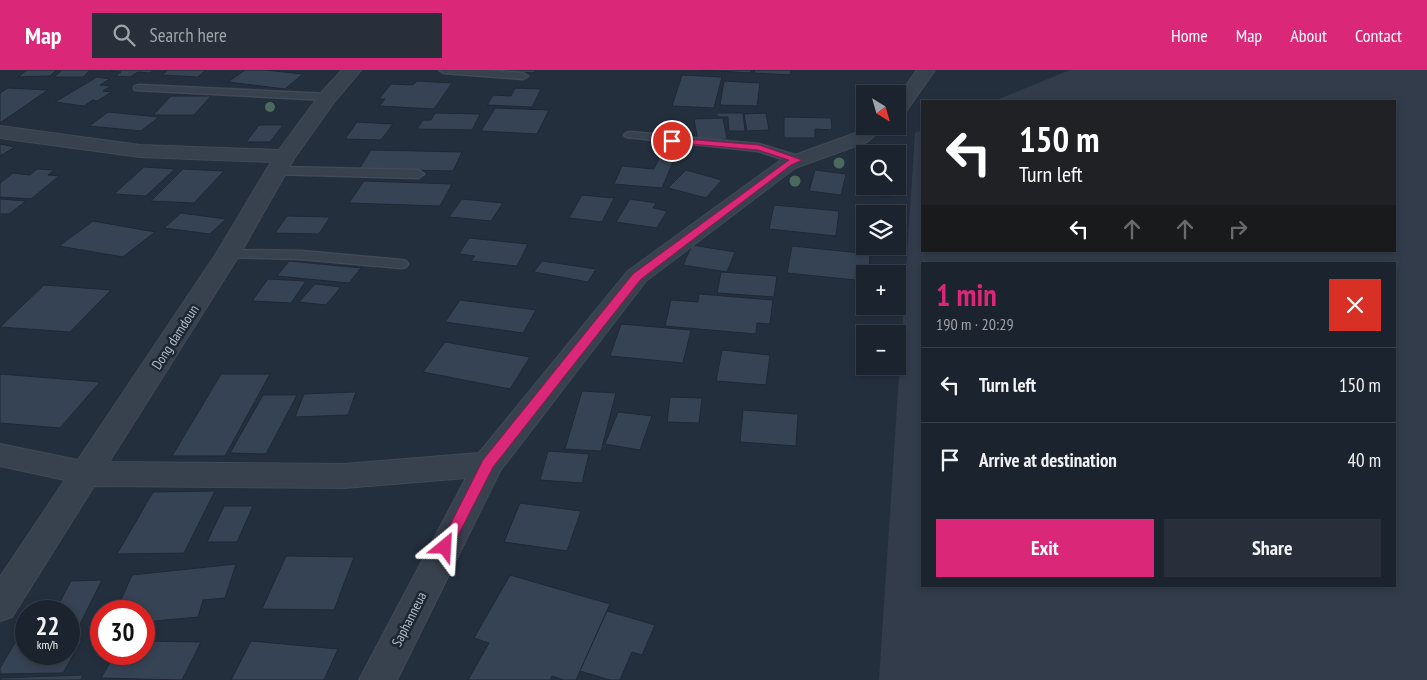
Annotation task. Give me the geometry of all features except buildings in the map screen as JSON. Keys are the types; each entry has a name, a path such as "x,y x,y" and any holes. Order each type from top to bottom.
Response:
{"street":[{"name":"Dong damdoun","path":"0,606 228,254 280,164 328,97 352,70"},
{"path":"906,98 926,70"},
{"path":"0,132 140,151 280,164"},
{"name":"Saphanneua","path":"378,680 488,464 637,276 788,164 864,135"},
{"path":"0,455 21,458 86,474 344,476 488,464"}],"lane":[{"path":"444,70 523,76"},
{"path":"139,88 328,97"},
{"path":"630,135 759,148 798,160"},
{"path":"280,164 418,174"},
{"path":"228,254 301,255 401,264"}],"shaded area":[{"path":"1070,70 1427,70 1427,680 879,680 899,375 906,375 906,325 902,325 903,315 906,315 906,270 915,133 921,130 921,252 1396,252 1396,100 996,100"}],"route":[{"path":"445,547 488,464 637,276 788,164 798,160 759,148 672,141"}]}
